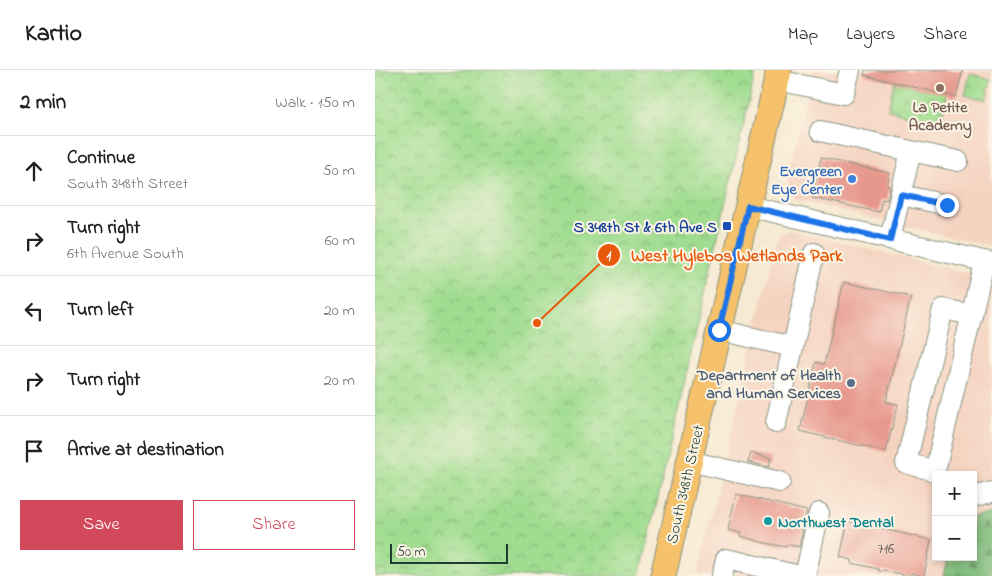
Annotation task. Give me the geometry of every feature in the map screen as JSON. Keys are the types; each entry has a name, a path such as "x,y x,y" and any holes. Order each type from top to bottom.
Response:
{"main road":[{"name":"South 348th Street","path":"663,576 778,75"}],"lane":[{"path":"778,75 845,94 850,70"},
{"path":"820,131 957,161"},
{"path":"890,240 911,150"},
{"path":"901,195 947,205"},
{"path":"748,206 988,262 971,315 935,471 906,463 943,309 971,315"},
{"path":"776,423 814,253"},
{"path":"719,330 793,347"},
{"path":"689,461 780,482"},
{"path":"805,576 819,513"},
{"path":"722,576 726,559 800,576"}],"shaded area":[{"path":"813,70 992,70 992,247 794,199 789,189 787,176"},
{"path":"790,230 992,279 992,513 977,516 977,471 932,471 932,561 947,561 944,576 697,576 776,242 781,234"}],"green space":[{"path":"375,70 756,70 640,576 375,576"},
{"path":"970,74 991,79 986,100 965,95"},
{"path":"894,82 947,94 940,123 888,110"},
{"path":"992,513 992,576 944,576 947,561 977,561 977,516"}],"building":[{"name":"La Petite Academy","path":"865,70 963,70 956,97 864,75"},
{"name":"Evergreen Eye Center","path":"821,158 890,173 887,186 890,186 887,200 882,199 879,212 812,198"},
{"name":"Department of Health and Human Services","path":"844,282 911,297 886,402 898,404 886,452 800,431 816,362 824,364"},
{"path":"751,453 771,458 769,467 748,462"},
{"name":"Northwest Dental","path":"736,494 807,511 799,547 787,544 786,547 765,543 740,536 741,533 728,530"},
{"path":"848,521 931,540 924,576 911,573 911,576 909,576 883,570 880,572 878,569 852,563 852,560 840,557"}],"place":[{"name":"La Petite Academy","path":"940,88"},
{"name":"Evergreen Eye Center","path":"852,179"},
{"name":"S 348th St & 6th Ave S","path":"727,226"},
{"name":"West Hylebos Wetlands Park","path":"537,323"},
{"name":"Department of Health and Human Services","path":"851,383"},
{"name":"Northwest Dental","path":"768,521"}],"route":[{"path":"719,330 748,206 890,240 901,195 947,205"}]}
